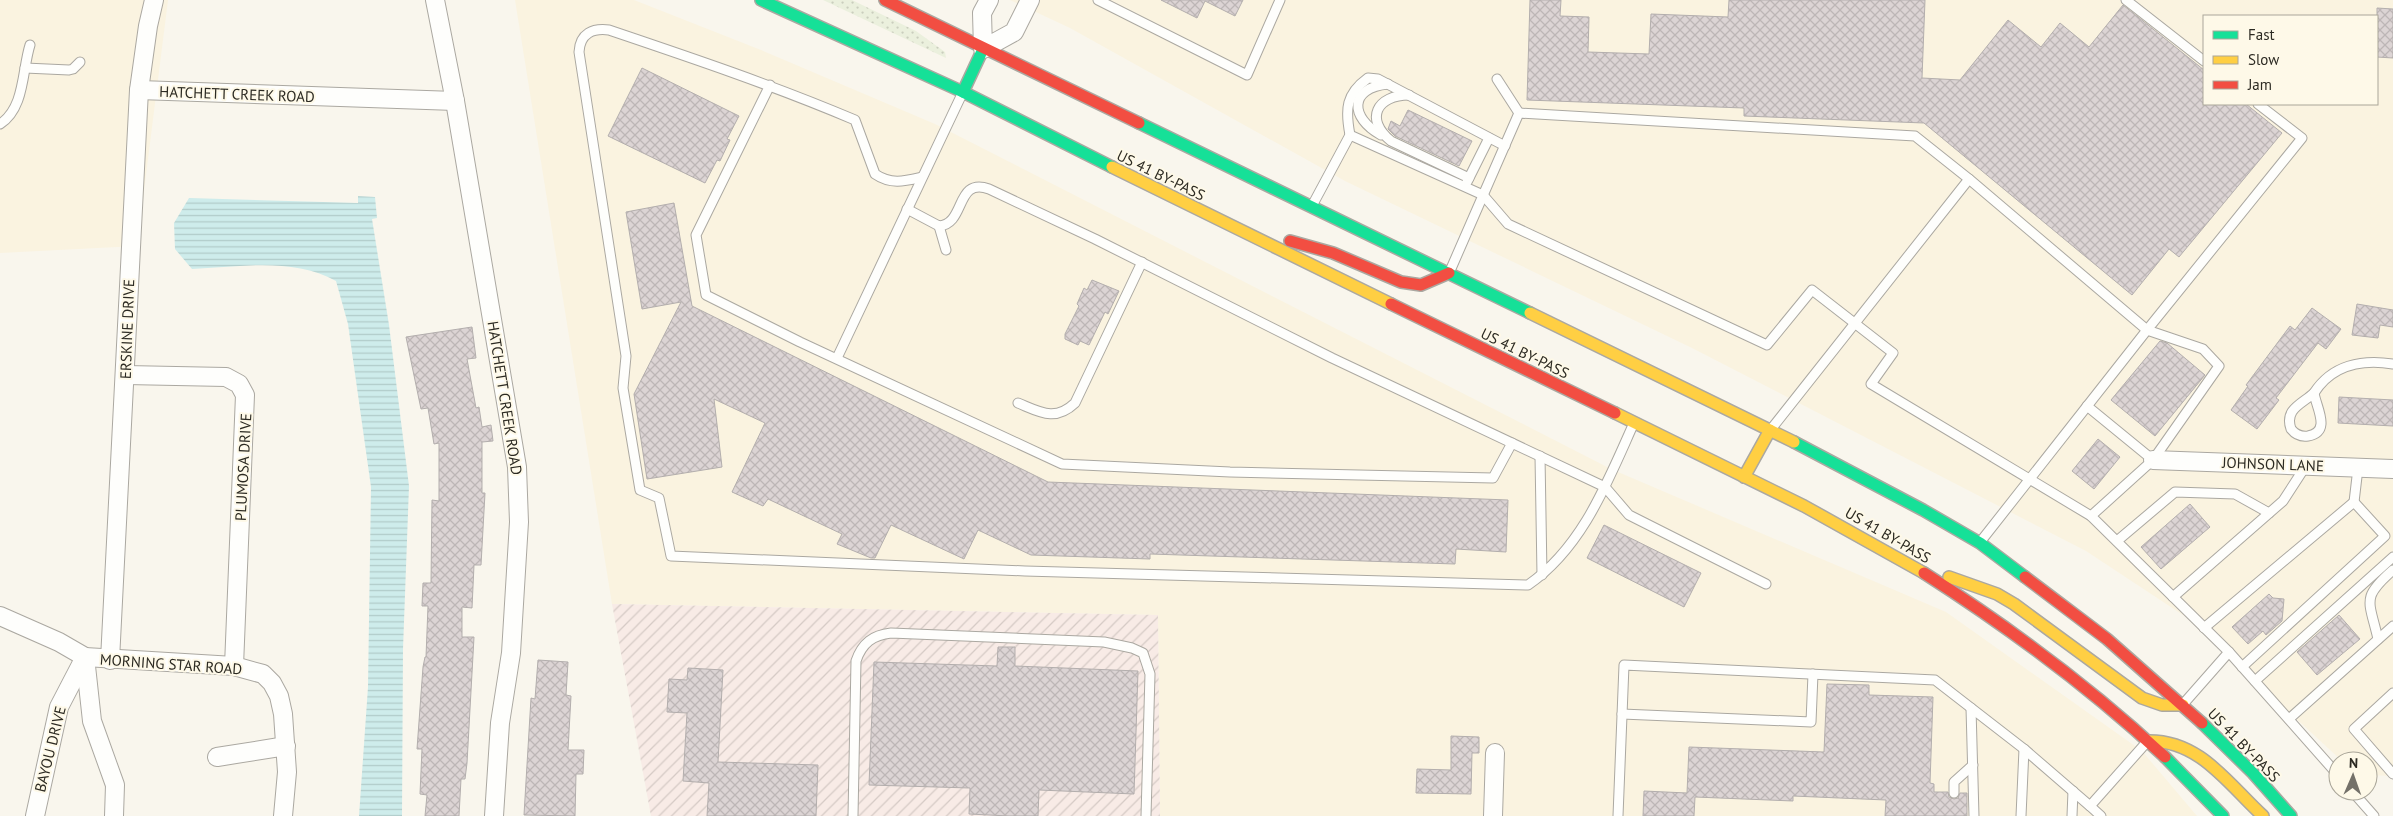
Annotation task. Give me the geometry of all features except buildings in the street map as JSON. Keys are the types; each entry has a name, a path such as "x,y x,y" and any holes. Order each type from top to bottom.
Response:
{"main road":[{"name":"US 41 BY-PASS","path":"761,0 963,92 1242,232 1817,512 1962,596 2028,644 2148,741 2222,816"},
{"name":"US 41 BY-PASS","path":"885,0 1770,430 1854,472 1980,543 2107,639 2183,704 2253,773 2291,816"},
{"path":"963,92 983,49"},
{"path":"1242,232 1311,246 1401,282 1421,284 1448,273"},
{"path":"1744,476 1770,430"},
{"path":"1901,559 1997,594 2142,698 2158,705 2171,706 2183,704"},
{"path":"2148,741 2165,740 2191,750 2263,816"}],"street":[{"name":"ERSKINE DRIVE","path":"110,660 139,90 148,26 154,0"},
{"name":"HATCHETT CREEK ROAD","path":"435,0 455,101 514,444 518,490 519,522 511,653 500,723 494,816"},
{"path":"989,0 982,13 983,49 1014,32 1030,0"},
{"name":"HATCHETT CREEK ROAD","path":"139,90 455,101"},
{"name":"PLUMOSA DRIVE","path":"126,375 226,377 239,384 246,394 234,666"},
{"name":"JOHNSON LANE","path":"2153,460 2307,464 2393,469"},
{"name":"MORNING STAR ROAD","path":"0,616 59,642 85,657 234,666 263,674 272,683 281,705 287,772 283,816"},
{"path":"85,657 92,721 115,785 114,816"},
{"name":"BAYOU DRIVE","path":"34,816 58,707 85,657"},
{"path":"217,757 286,746"},
{"path":"1494,816 1495,753"}],"lane":[{"path":"1098,0 1246,75 1280,0"},
{"path":"2126,0 2203,60"},
{"path":"922,177 897,182 883,179 875,174 855,120 770,85 610,30 600,29 588,33 579,47 626,356 624,388 640,490 659,498 671,556 1024,571 1528,585 1542,575 1569,547 1605,487 1634,423"},
{"path":"0,124 15,108 30,45"},
{"path":"25,68 68,70 73,69 80,62"},
{"path":"1311,206 1350,135 1348,109 1351,94 1354,89 1368,78 1378,79 1505,146"},
{"path":"1497,79 1519,114"},
{"path":"1388,84 1368,89 1361,95 1357,103 1358,114 1364,123 1371,130 1467,182 1483,195 1508,224 1767,345 1812,290 1893,353 1871,384 2091,516 2229,652 2328,764"},
{"path":"770,85 696,235 706,295 1062,464 1230,472 1492,478 1512,443"},
{"path":"837,358 963,92"},
{"path":"1391,141 1381,133 1376,124 1375,116 1378,108 1384,102 1393,98 1409,95"},
{"path":"1980,543 2147,330 2302,138 2259,105"},
{"path":"1448,273 1519,114"},
{"path":"1519,114 1915,136 1969,179 2147,330 2203,349 2219,366 2153,460 2091,516"},
{"path":"1350,135 1467,182"},
{"path":"1467,182 1489,138"},
{"path":"1770,430 1969,179"},
{"path":"907,209 939,226 946,225 955,215 966,193 976,187 988,189 1142,262 1332,358 1605,487 1612,493 1623,510 1629,514 1766,584"},
{"path":"939,226 946,250"},
{"path":"1018,403 1042,414 1054,414 1066,412 1075,403 1142,262"},
{"path":"2314,393 2321,414 2322,425 2310,436 2300,436 2291,429 2290,412 2314,393 2330,375 2350,365 2368,361 2393,364"},
{"path":"2087,406 2153,460"},
{"path":"1540,456 1542,575"},
{"path":"2173,597 2283,501 2307,464"},
{"path":"2204,628 2354,502 2358,468"},
{"path":"2116,541 2175,492 2234,494 2269,514"},
{"path":"2242,667 2385,536 2354,502"},
{"path":"2255,681 2393,558"},
{"path":"2378,639 2370,595 2374,587 2393,570"},
{"path":"2289,719 2393,626"},
{"path":"853,816 856,661 862,648 869,640 891,633 1104,642 1132,648 1143,653 1150,674 1146,816"},
{"path":"2183,704 2229,652"},
{"path":"1618,816 1624,666 1935,680 2024,749 2102,816"},
{"path":"1622,714 1811,722 1813,674"},
{"path":"2393,693 2354,729 2393,774"},
{"path":"1971,708 1974,816"},
{"path":"2090,806 2148,741"},
{"path":"2021,816 2024,749"},
{"path":"1954,792 1954,782 1973,765"},
{"path":"2072,791 2072,816"},
{"path":"2361,801 2374,816"}],"shaded area":[{"path":"0,0 168,0 137,246 0,253"},
{"path":"515,0 634,0 761,50 935,124 1611,469 1946,612 2142,751 2197,816 1160,816 1158,615 612,604"},
{"path":"1010,0 2393,0 2393,776 2378,775 2378,751 2331,751 2186,617 2086,551 1692,348 1345,181 1070,28"},
{"path":"612,604 1158,615 1160,816 651,816"}],"green space":[{"path":"823,0 852,0 916,31 945,52 946,58"}],"water":[{"path":"358,196 375,197 377,218 372,219 389,325 409,486 403,649 402,816 359,816 368,687 371,487 348,324 336,281 302,269 284,266 266,265 192,269 175,249 174,223 189,198 358,203"}],"traffic: fast":[{"path":"761,0 963,92 1112,167"},
{"path":"963,92 983,49"},
{"path":"1139,123 1530,313"},
{"path":"1794,442 1923,510 1980,543 2025,577"},
{"path":"2202,723 2253,773 2291,816"},
{"path":"2165,757 2223,816"}],"traffic: slow":[{"path":"1112,167 1391,304"},
{"path":"1530,313 1794,442"},
{"path":"1615,413 1804,506 1924,573"},
{"path":"1744,477 1770,430"},
{"path":"1949,577 1997,594 2014,604 2142,698 2162,705 2183,705"},
{"path":"2148,741 2166,743 2183,748 2198,756 2212,766 2263,816"}],"traffic: jam":[{"path":"885,0 1139,123"},
{"path":"1290,241 1333,253 1401,282 1421,285 1449,273"},
{"path":"1391,304 1615,413"},
{"path":"1924,573 2049,659 2108,706 2165,757"},
{"path":"2025,577 2107,639 2202,723"}]}
